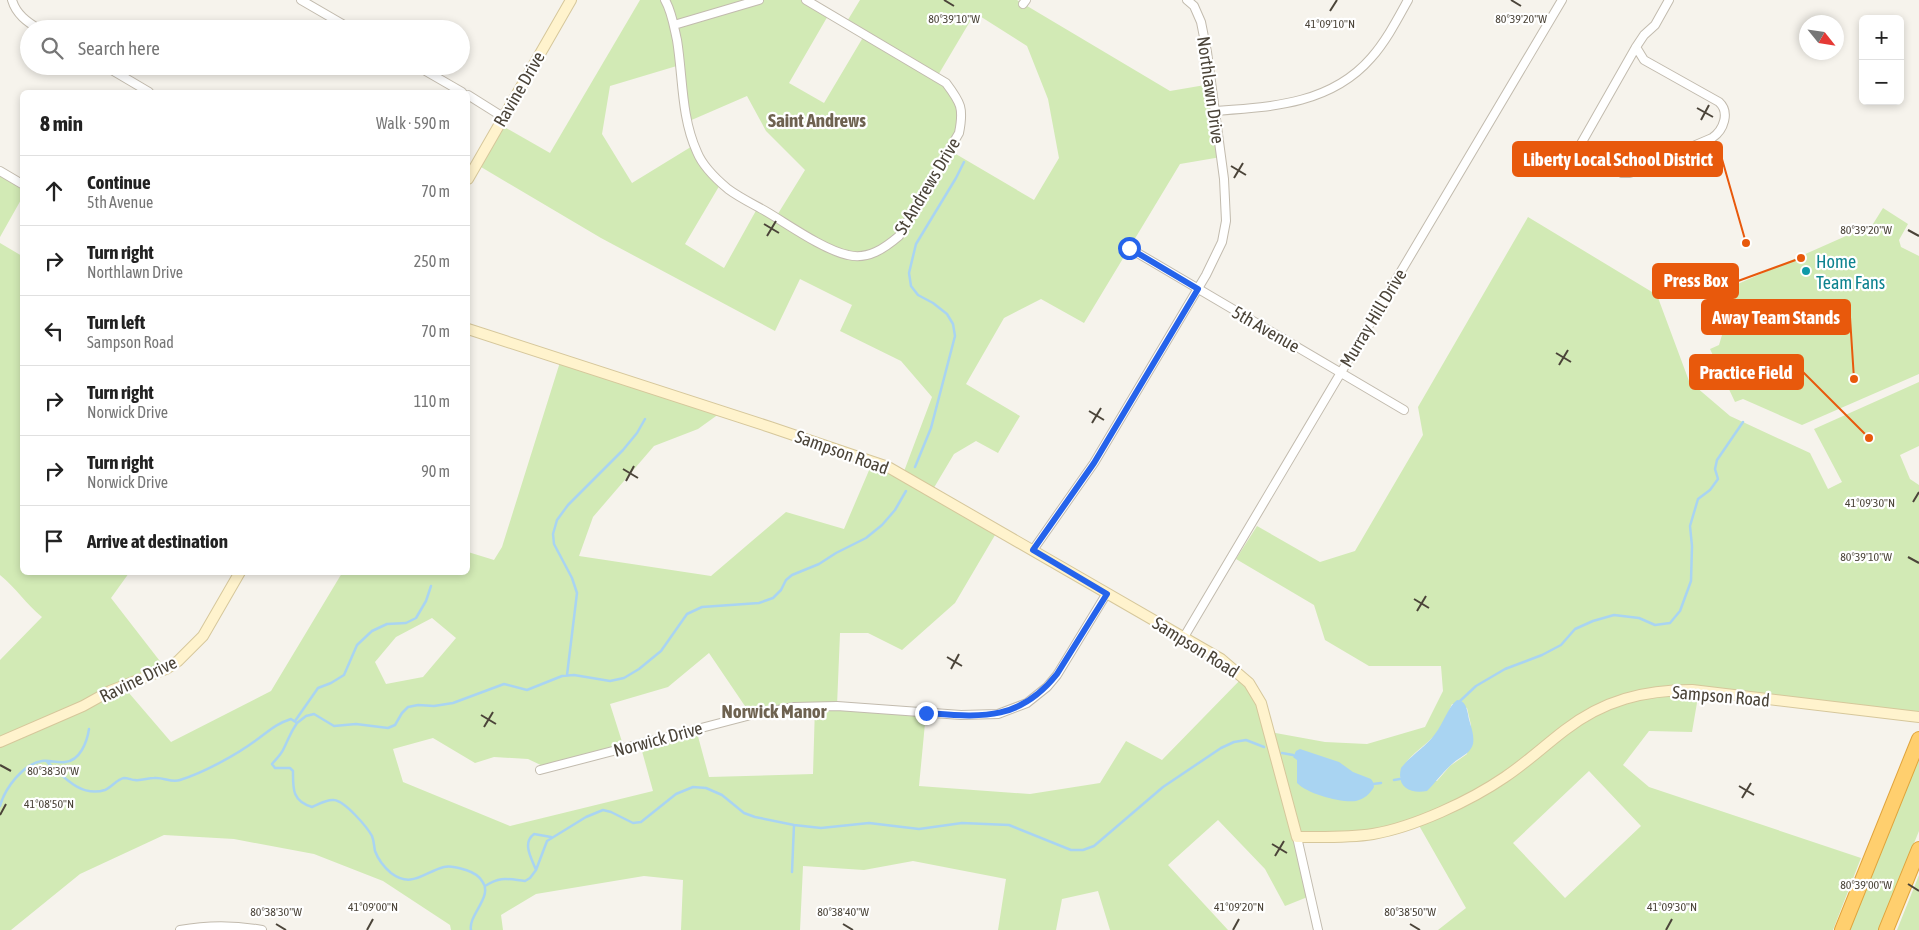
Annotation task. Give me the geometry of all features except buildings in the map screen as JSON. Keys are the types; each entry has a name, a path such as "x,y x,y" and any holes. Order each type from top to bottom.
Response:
{"highway":[{"path":"1842,930 1919,739"},
{"path":"1886,930 1919,849"}],"street":[{"path":"12,0 16,9 26,20"},
{"path":"301,0 335,20"},
{"name":"Ravine Drive","path":"470,175 571,0"},
{"name":"St Andrews Drive","path":"665,0 674,25 690,134 697,153 709,171 730,190 825,246 848,256 869,255 886,247 899,236 959,133 963,114 958,98 946,83 806,0"},
{"path":"674,25 759,0"},
{"path":"1187,0 1194,6 1201,0"},
{"path":"1215,111 1276,105 1314,97 1330,90 1357,72 1370,58 1408,0"},
{"name":"Murray Hill Drive","path":"1184,638 1562,0"},
{"path":"1636,47 1644,60 1719,102 1725,111 1725,118 1719,132 1712,138 1630,173 1622,173 1578,149 1636,47 1644,35 1655,25 1669,0"},
{"name":"Northlawn Drive","path":"1033,550 1094,463 1198,289 1218,250 1226,221 1224,179 1201,22 1194,6"},
{"path":"120,75 146,90"},
{"path":"433,75 459,90"},
{"path":"470,97 503,117"},
{"path":"0,171 20,183"},
{"name":"5th Avenue","path":"1129,248 1404,410"},
{"name":"Sampson Road","path":"470,330 873,461 903,474 1184,638 1234,669 1249,683 1255,692 1266,719 1297,837 1336,837 1372,834 1398,829 1419,821 1503,778 1566,729 1589,714 1617,701 1644,693 1667,690 1692,690 1919,717"},
{"name":"Ravine Drive","path":"0,742 83,706 110,691 166,668 178,661 203,636 238,575"},
{"name":"Norwick Drive","path":"540,770 751,714 794,707 837,706 976,716 1009,711 1027,703 1047,687 1107,594"},
{"path":"1297,837 1318,930"},
{"path":"180,930 216,926 262,930"}],"green space":[{"path":"640,0 806,0 829,14 789,83 824,103 865,34 846,23 860,0 1017,0 1170,91 1211,84 1221,157 1180,164 1084,323 1041,299 1004,318 966,384 1020,416 998,453 976,441 954,454 932,491 998,530 955,603 902,650 868,633 840,633 837,706 926,713 919,786 1030,794 1100,783 1126,741 1162,760 1243,677 1270,732 1325,742 1367,744 1425,727 1443,691 1441,666 1369,666 1325,640 1314,605 1236,559 1257,526 1320,562 1355,551 1423,435 1418,407 1528,217 1657,295 1689,381 1730,416 1810,453 1828,489 1842,482 1814,429 1919,382 1919,446 1900,455 1910,479 1919,485 1919,712 1699,691 1692,732 1649,731 1623,765 1649,787 1861,858 1833,930 1438,930 1466,908 1417,822 1398,829 1299,840 1310,896 1285,906 1265,869 1218,820 1168,865 1228,930 1110,930 1098,891 1062,899 1056,930 998,930 1006,879 913,861 864,870 803,866 800,930 681,930 683,880 644,876 536,894 501,915 503,930 451,930 450,925 383,881 314,854 234,839 164,835 80,874 11,930 0,930 0,660 42,617 0,575 0,243 20,255 20,575 128,575 111,598 166,669 123,686 171,742 271,691 341,575 470,575 470,553 494,560 502,547 561,359 723,411 698,429 654,446 593,517 579,556 711,576 786,512 844,529 873,461 903,474 932,397 901,361 840,331 852,305 800,279 775,331 601,238 476,164 499,124 550,153","holes":["975,13 1027,46 1048,99 1059,158 1034,200 949,150 961,117 961,110 955,97 937,77","680,65 687,122 747,96 766,131 805,170 776,217 758,207 724,268 685,244 721,183 694,145 632,183 602,134 610,86","432,618 456,638 423,677 386,684 375,662 396,637","709,653 751,715 815,706 813,774 709,777 696,729 640,744 653,791 510,826 403,782 393,749 433,738 475,763 494,757 528,759 547,768 624,748 610,704 668,687","1452,704 1467,708 1471,725 1467,754 1450,766 1437,781 1401,781 1403,767 1412,755 1435,735","1589,771 1641,826 1565,898 1513,843"]},
{"path":"0,171 20,183 20,202 0,237"},
{"path":"1883,208 1908,224 1899,240 1901,247 1919,256 1919,374 1802,425 1743,399 1735,402 1710,349 1719,345 1725,325 1713,295 1873,224"},
{"path":"1919,759 1919,831 1879,930 1848,930"},
{"path":"1919,875 1919,930 1897,930"}],"water":[{"path":"1457,700 1463,703 1467,709 1473,736 1471,749 1455,761 1427,791 1421,792 1406,788 1401,780 1401,768 1431,739"},
{"path":"1300,749 1339,762 1353,772 1371,779 1374,787 1366,796 1356,801 1333,799 1309,791 1297,783 1297,760 1293,757 1296,751"}],"waterway":[{"path":"915,467 931,428 955,336 953,324 947,314 933,303 918,295 911,286 909,273 916,244 964,162"},
{"path":"567,675 577,593 572,578 554,544 553,534 557,520 568,505 623,450 637,433 645,419"},
{"path":"1460,701 1476,686 1505,669 1542,655 1561,645 1575,629 1593,621 1614,615 1639,618 1655,625 1670,623 1680,611 1691,581 1692,546 1690,526 1698,499 1710,490 1718,479 1715,469 1717,460 1743,422"},
{"path":"46,761 72,784 87,791 105,790 124,778 137,780 158,778 177,781 219,763 276,726 291,719 297,723 306,716 314,714 334,726 356,724 388,728 395,725 408,707 453,703 504,684 527,690 562,676 574,675 610,681 624,678 639,669 661,651 687,614 702,607 759,603 773,598 792,575 819,564 866,538 882,525 895,510 906,491"},
{"path":"295,721 318,688 344,675 357,645 372,631 387,624 406,623 416,618 426,601 431,586"},
{"path":"297,723 281,753 272,764 275,768 290,768 293,771 294,789 297,798 312,807 331,800 339,801 355,815 369,832 373,838 378,857 386,868 398,878 405,880 418,878 437,869 449,866 466,870 477,876 485,887 485,893 473,918 471,930"},
{"path":"0,806 10,785 28,767 42,761 70,761 79,755 87,740 89,729"},
{"path":"485,886 500,879 525,881 530,878 536,870 547,841 586,817 603,810 633,823 641,822 676,794 693,787 706,788 722,795 744,813 794,825 821,828 869,823 919,829 962,823 1009,825 1071,850 1083,850 1094,846 1163,787 1221,748 1234,742 1246,740 1264,747"},
{"path":"1282,753 1293,755"},
{"path":"1394,780 1400,779"},
{"path":"1373,784 1381,783"},
{"path":"792,872 794,825"},
{"path":"536,870 528,846 530,838 534,834 551,837"}],"place":[{"name":"Liberty Local School District","path":"1746,243"},
{"name":"Press Box","path":"1801,258"},
{"name":"Home Team Fans","path":"1806,271"},
{"name":"Away Team Stands","path":"1854,379"},
{"name":"Practice Field","path":"1869,438"}],"district":[{"name":"Saint Andrews","path":"817,120"},
{"name":"Norwick Manor","path":"774,711"}],"route":[{"path":"926,713 984,716 1009,711 1027,703 1047,687 1057,674 1107,594 1033,550 1081,484 1198,289 1129,248"}]}
